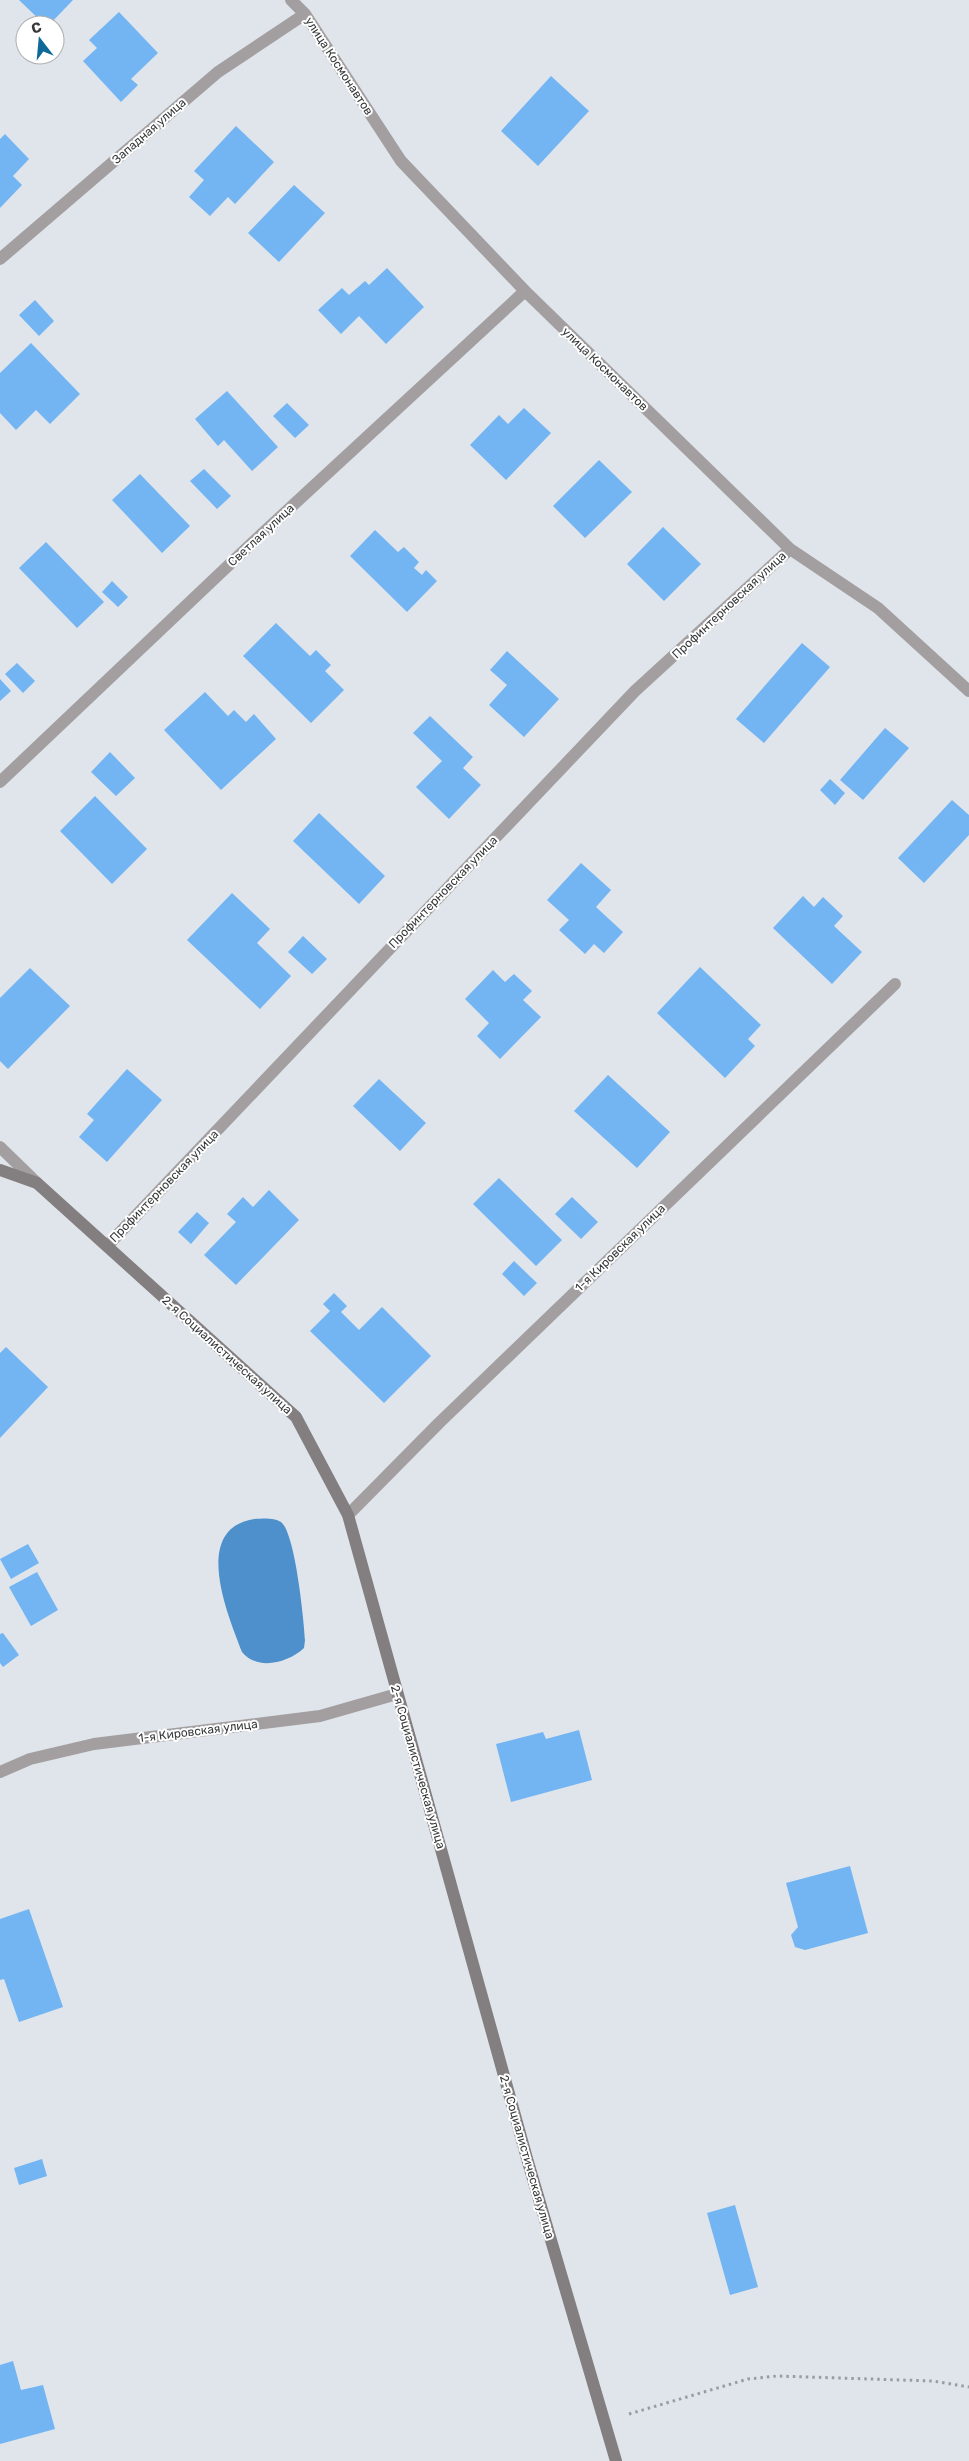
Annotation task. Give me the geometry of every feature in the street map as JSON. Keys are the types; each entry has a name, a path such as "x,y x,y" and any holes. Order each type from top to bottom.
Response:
{"street":[{"name":"улица Космонавтов","path":"291,0 305,14 401,161 525,291 790,548 878,608 969,691"},
{"name":"Западная улица","path":"0,259 218,72 305,14"},
{"name":"Светлая улица","path":"0,782 252,543 525,291"},
{"name":"Профинтерновская улица","path":"107,1246 636,691 790,548"},
{"name":"1-я Кировская улица","path":"348,1515 439,1423 895,984"},
{"path":"0,1146 36,1183"},
{"path":"0,1170 36,1183"},
{"name":"2-я Социалистическая улица","path":"36,1183 296,1417 348,1515 525,2153 616,2461"},
{"name":"1-я Кировская улица","path":"0,1772 30,1760 94,1744 320,1716 397,1694"}],"path":[{"path":"604,2421 748,2379 777,2376 923,2381 969,2386"}],"water":[{"path":"254,1519 275,1519 281,1522 286,1529 291,1542 301,1597 304,1648 290,1658 273,1663 256,1661 248,1658 242,1652 229,1617 219,1575 219,1556 224,1539 235,1526"}],"building":[{"path":"19,0 73,0 59,15 35,15"},
{"path":"119,12 158,53 131,79 138,85 121,102 83,61 97,48 89,40"},
{"path":"551,76 589,111 538,166 501,131"},
{"path":"236,126 274,162 235,204 228,197 210,216 189,197 204,180 194,171"},
{"path":"5,134 29,159 13,176 22,185 0,208 0,139"},
{"path":"294,185 325,213 279,262 248,233"},
{"path":"387,268 424,307 386,344 359,316 341,334 318,310 342,288 349,295 365,281 369,285"},
{"path":"35,300 54,321 39,336 19,315"},
{"path":"31,343 80,394 50,424 36,410 16,430 0,413 0,373"},
{"path":"227,391 278,447 252,471 224,440 218,446 195,419"},
{"path":"287,403 309,425 295,438 273,416"},
{"path":"524,408 551,433 506,480 470,445 499,415 508,424"},
{"path":"599,460 632,492 585,538 553,506"},
{"path":"204,469 231,496 217,509 190,481"},
{"path":"140,474 190,526 162,553 112,500"},
{"path":"663,527 701,564 664,601 627,564"},
{"path":"375,530 398,552 404,547 419,562 414,568 422,575 426,570 437,581 407,612 350,556"},
{"path":"46,542 104,602 77,628 19,568"},
{"path":"112,581 128,597 118,607 102,592"},
{"path":"276,623 310,656 316,650 331,665 325,671 344,690 311,723 243,656"},
{"path":"802,643 830,667 764,743 736,719"},
{"path":"507,651 559,699 524,737 489,705 507,685 490,670"},
{"path":"17,663 35,681 23,693 5,674"},
{"path":"0,679 11,691 0,701"},
{"path":"205,692 228,716 234,710 246,722 254,714 276,739 221,790 164,730"},
{"path":"430,716 473,757 463,768 481,785 449,819 416,787 442,761 413,733"},
{"path":"885,728 909,748 863,800 840,780"},
{"path":"110,752 135,778 116,796 91,772"},
{"path":"830,779 845,793 835,805 820,790"},
{"path":"95,796 147,849 112,884 60,831"},
{"path":"952,800 969,815 969,835 924,883 898,858"},
{"path":"319,813 385,876 359,904 293,841"},
{"path":"581,863 611,890 596,907 623,932 604,953 594,944 585,954 559,930 569,920 547,900"},
{"path":"232,893 270,929 257,943 291,976 260,1009 187,940"},
{"path":"803,896 814,907 823,897 843,916 834,926 862,952 832,984 773,928"},
{"path":"303,936 327,959 312,974 288,952"},
{"path":"700,967 761,1025 748,1039 755,1046 725,1078 657,1013"},
{"path":"30,968 70,1006 8,1069 0,1061 0,998"},
{"path":"493,970 505,982 514,974 532,991 523,1000 541,1017 500,1059 477,1036 489,1023 465,999"},
{"path":"127,1069 162,1100 107,1162 79,1137 94,1120 87,1114"},
{"path":"608,1075 670,1132 637,1168 574,1111"},
{"path":"379,1079 426,1123 400,1151 353,1106"},
{"path":"499,1178 562,1240 536,1266 473,1204"},
{"path":"269,1190 299,1220 236,1285 204,1255 236,1222 227,1214 243,1197 253,1207"},
{"path":"572,1197 598,1222 581,1239 555,1214"},
{"path":"197,1212 209,1223 191,1244 178,1232"},
{"path":"514,1261 537,1283 524,1296 502,1274"},
{"path":"334,1293 347,1306 341,1312 359,1330 382,1307 431,1356 384,1403 310,1331 330,1311 323,1304"},
{"path":"6,1347 48,1387 0,1438 0,1353"},
{"path":"28,1544 39,1563 11,1579 0,1559"},
{"path":"37,1572 58,1610 31,1626 9,1587"},
{"path":"3,1633 19,1655 3,1667 0,1663 0,1634"},
{"path":"579,1730 592,1780 511,1802 496,1744 543,1732 546,1739"},
{"path":"850,1866 868,1933 805,1950 795,1947 791,1935 798,1927 786,1883"},
{"path":"29,1909 63,2007 19,2022 4,1979 0,1980 0,1919"},
{"path":"42,2159 47,2176 19,2185 14,2168"},
{"path":"735,2205 758,2287 730,2295 707,2213"},
{"path":"13,2361 21,2390 43,2385 55,2429 0,2444 0,2365"}]}
